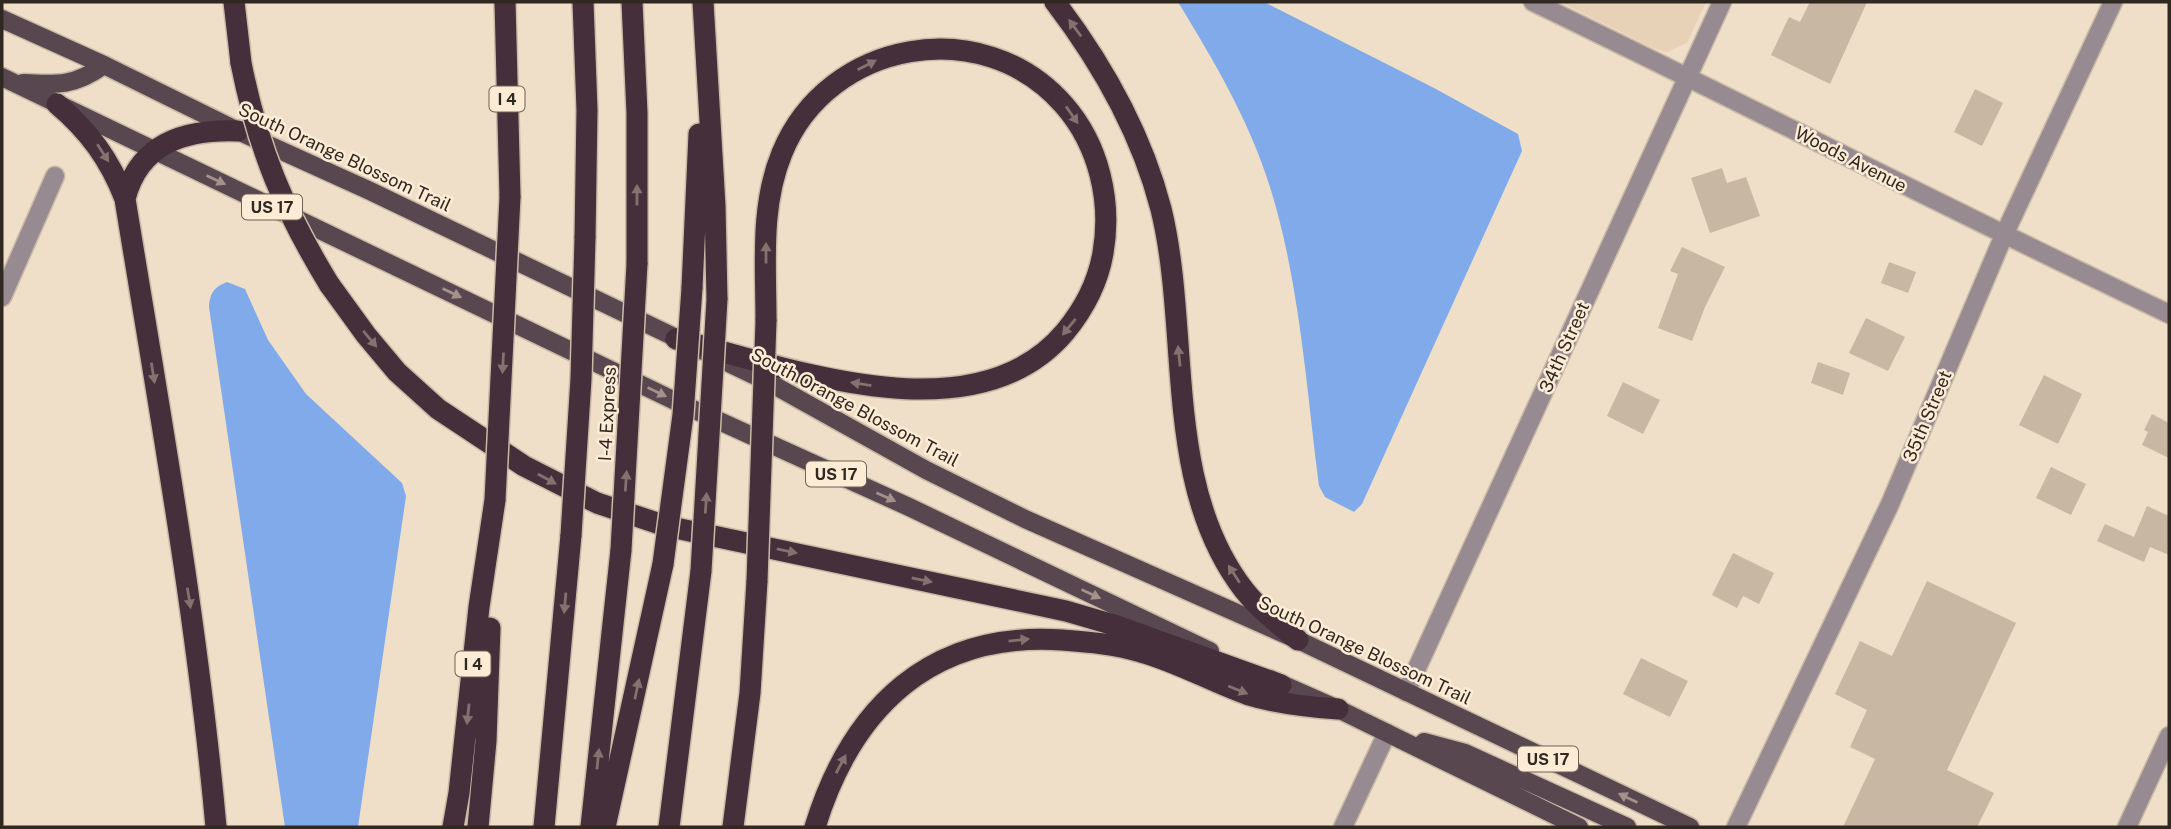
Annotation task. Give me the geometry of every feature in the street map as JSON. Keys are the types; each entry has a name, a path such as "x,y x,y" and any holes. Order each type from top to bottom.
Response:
{"highway":[{"path":"234,2 241,63 257,133 276,188 305,246 366,335 397,372 438,409 524,466 597,503 666,526 1080,615 1281,685"},
{"name":"I 4","path":"453,827 479,607 495,500 510,197 505,2"},
{"name":"I-4 Express","path":"544,827 571,535 581,379 586,238 583,2"},
{"name":"I-4 Express","path":"591,827 621,550 638,264 637,113 632,2"},
{"path":"669,827 701,571 717,299 715,206 703,2"},
{"path":"1055,2 1108,79 1134,129 1148,164 1168,251 1186,423 1201,506 1226,563 1244,589 1267,615 1298,640"},
{"path":"605,827 663,564 683,415 692,288 704,27"},
{"path":"676,339 825,377 892,388 964,387 992,380 1025,365 1053,345 1076,318 1089,296 1102,260 1106,221 1102,180 1096,160 1077,123 1058,98 1030,76 1006,64 973,53 939,49 906,51 876,60 847,75 820,96 805,113 781,155 767,212 766,321 757,580 750,693 733,827"},
{"path":"57,103 85,128 99,147 125,199 191,609 216,827"},
{"path":"125,199 132,177 141,163 154,151 193,133 238,131"},
{"path":"478,827 486,741 495,500"},
{"path":"815,827 839,768 874,712 893,693 929,668 965,651 990,645 1042,639 1107,644 1160,658 1259,697 1288,704 1338,709"}],"main road":[{"name":"South Orange Blossom Trail","path":"2,19 368,190 770,383 926,470 1025,519 1298,640 1690,827"},
{"path":"7,80 61,85 87,77 104,65"},
{"name":"US 17","path":"7,80 676,401 909,507 1281,685 1338,709 1579,827"},
{"path":"1387,733 1465,753 1627,827"}],"street":[{"name":"Woods Avenue","path":"1532,2 2169,314"},
{"name":"34th Street","path":"1406,692 1722,2"},
{"name":"35th Street","path":"1736,827 1890,504 2004,235 2113,2"},
{"path":"2,298 55,176"},
{"path":"1343,827 1387,733"},
{"path":"2127,827 2169,736"}],"shaded area":[{"path":"1560,2 1706,2 1687,43 1667,52 1653,48"}],"water":[{"path":"1178,2 1264,2 1518,134 1522,151 1362,504 1354,512 1325,497 1319,486 1295,297 1270,187 1252,138 1230,92"},
{"path":"227,282 245,289 268,340 306,394 402,483 406,496 358,827 285,827 209,307 214,291"}],"building":[{"path":"1810,2 1867,2 1830,84 1771,55 1789,17 1800,22"},
{"path":"1975,89 2003,103 1982,146 1954,132"},
{"path":"1722,168 1727,183 1746,177 1760,216 1710,233 1691,178"},
{"path":"1682,247 1725,267 1692,341 1658,328 1678,274 1670,271"},
{"path":"1889,262 1916,272 1908,293 1881,283"},
{"path":"1866,318 1905,337 1888,371 1849,353"},
{"path":"1818,362 1850,373 1843,395 1811,383"},
{"path":"2044,375 2082,394 2058,444 2019,425"},
{"path":"1623,382 1660,400 1643,434 1607,416"},
{"path":"2152,414 2169,423 2169,458 2142,445 2148,432 2144,430"},
{"path":"2051,467 2086,484 2071,515 2036,498"},
{"path":"2147,506 2169,516 2169,555 2150,547 2144,562 2097,541 2105,524 2134,537"},
{"path":"1733,553 1774,573 1759,604 1743,596 1737,608 1712,595"},
{"path":"1927,581 2016,623 1947,770 1994,793 1977,827 1843,827 1875,759 1850,747 1867,710 1835,694 1860,641 1892,656"},
{"path":"1641,658 1688,681 1670,717 1623,694"}]}
